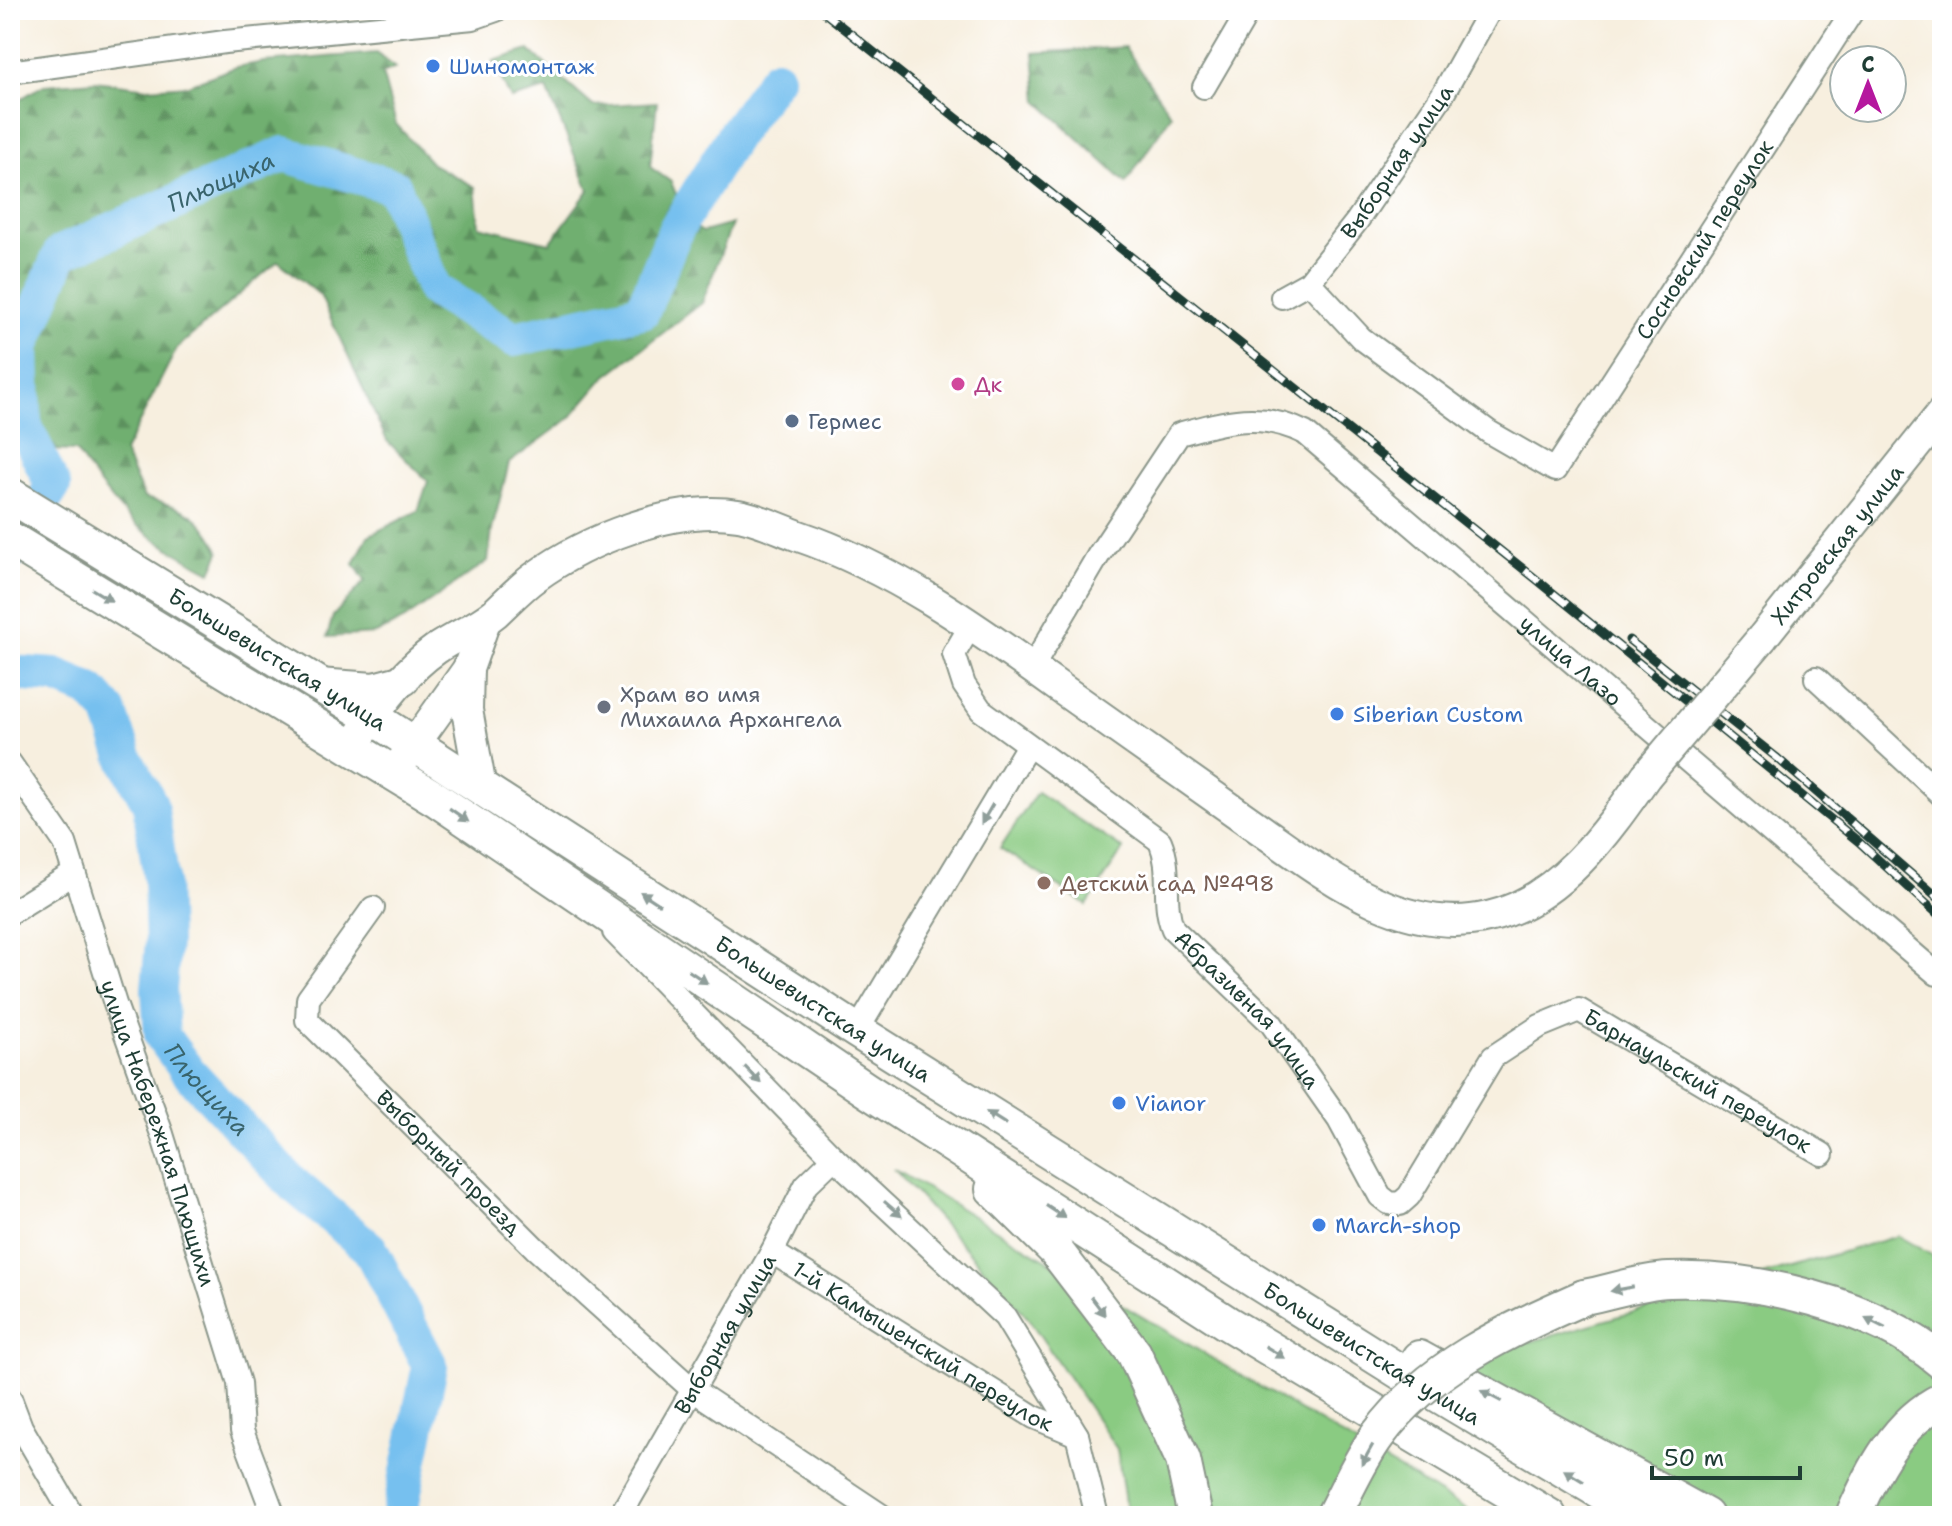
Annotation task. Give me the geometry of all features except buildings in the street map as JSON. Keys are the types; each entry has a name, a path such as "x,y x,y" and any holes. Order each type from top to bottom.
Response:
{"highway":[{"name":"Большевистская улица","path":"10,495 372,717 857,1031 1402,1373 1641,1516"},
{"name":"Большевистская улица","path":"23,547 394,773 928,1129 1227,1323 1549,1516"},
{"path":"928,1129 1056,1251 1134,1353 1183,1460 1195,1516"},
{"path":"1136,1206 1706,1516"},
{"path":"1333,1516 1378,1435 1438,1372 1505,1332 1584,1297 1668,1280 1755,1286 1841,1305 1926,1348 1942,1362"},
{"path":"1853,1516 1891,1444 1916,1417 1942,1400"}],"main road":[{"name":"Хитровская улица","path":"352,747 372,717 434,650 485,621 542,572 622,532 659,519 738,515 858,559 971,625 1352,890 1387,907 1438,920 1467,921 1493,916 1535,897 1593,847 1646,776 1762,638 1942,413"},
{"path":"394,773 468,669 485,621"},
{"path":"468,669 467,710 481,788"},
{"path":"318,684 374,688 404,680"}],"street":[{"path":"10,72 225,42 473,18 496,10"},
{"path":"1204,87 1249,10"},
{"name":"Выборная улица","path":"1282,297 1309,282 1357,221 1443,94 1490,10"},
{"name":"Сосновский переулок","path":"1309,282 1361,338 1489,432 1555,470 1853,10"},
{"name":"улица Лазо","path":"1032,668 1098,556 1179,434 1219,423 1278,420 1305,433 1937,974"},
{"name":"Абразивная улица","path":"971,625 954,654 964,685 981,710 1027,747 1160,841 1169,862 1167,914 1173,929 1271,1023 1339,1120 1380,1196"},
{"path":"1816,678 1942,795"},
{"path":"857,1031 1027,747"},
{"name":"улица Набережная Плющихи","path":"10,763 65,843 115,1004 162,1134 239,1383 242,1431 274,1516"},
{"path":"10,913 74,873"},
{"path":"582,899 834,1158 1005,1317 1077,1435 1097,1516"},
{"name":"Выборный проезд","path":"373,908 308,999 307,1020 535,1248 693,1390 869,1512"},
{"name":"Барнаульский переулок","path":"1380,1196 1389,1203 1400,1204 1409,1196 1493,1057 1540,1026 1579,1010 1822,1154"},
{"name":"Выборная улица","path":"620,1516 772,1252 806,1185 834,1158"},
{"name":"1-й Камышенский переулок","path":"772,1252 1034,1417 1077,1435"},
{"path":"10,1398 16,1435 73,1516"}],"green space":[{"path":"1125,47 1171,115 1126,183 1038,101 1034,53"},
{"path":"529,50 593,106 657,102 650,167 671,182 688,223 703,232 732,224 702,303 604,378 570,418 509,463 492,530 488,561 405,619 376,634 327,637 333,616 365,581 354,564 368,536 418,511 428,481 387,441 320,295 278,261 177,348 124,452 144,498 181,509 206,529 220,552 211,572 167,547 134,522 119,508 76,451 19,449 10,442 10,105 44,85 95,81 148,88 188,85 236,67 264,62 377,53 395,68 382,73 396,124 432,164 475,187 479,226 550,243 589,190 547,89 511,99 493,61"},
{"path":"1037,792 1123,849 1087,905 1000,848"},
{"path":"894,1169 1477,1516 1127,1516 1117,1449 1028,1318"},
{"path":"1898,1236 1942,1261 1942,1516 1697,1516 1443,1367"}],"waterway":[{"name":"Плющиха","path":"10,553 53,486 24,425 22,347 61,253 284,154 394,187 434,290 514,339 642,311 676,229 736,132 776,77"},
{"name":"Плющиха","path":"10,673 55,676 91,691 109,711 127,762 150,804 161,878 163,941 159,989 162,1036 186,1069 292,1183 370,1249 430,1366 399,1516"}],"railway":[{"path":"821,10 1536,579 1859,842 1942,918"},
{"path":"1629,640 1776,757 1942,901"}],"place":[{"name":"Шиномонтаж","path":"433,66"},
{"name":"Дк","path":"958,384"},
{"name":"Гермес","path":"792,421"},
{"name":"Храм во имя Михаила Архангела","path":"604,707"},
{"name":"Siberian Custom","path":"1337,714"},
{"name":"Детский сад №498","path":"1044,883"},
{"name":"Vianor","path":"1119,1103"},
{"name":"March-shop","path":"1319,1225"}]}
